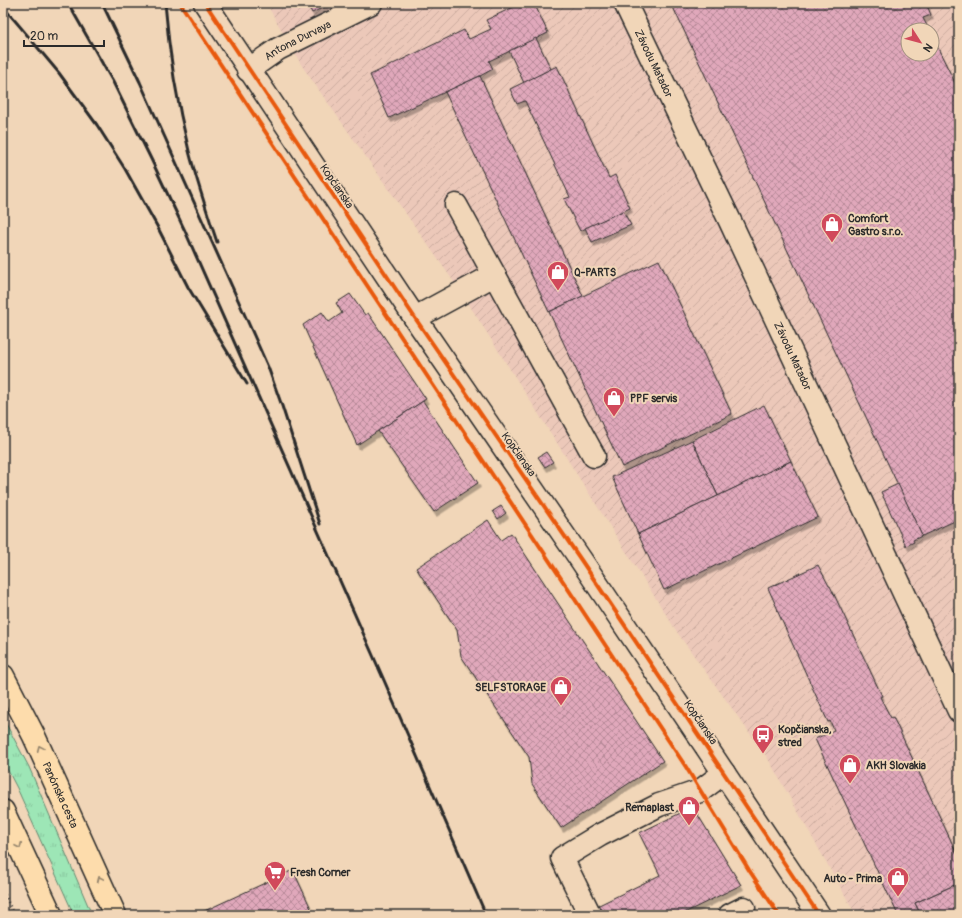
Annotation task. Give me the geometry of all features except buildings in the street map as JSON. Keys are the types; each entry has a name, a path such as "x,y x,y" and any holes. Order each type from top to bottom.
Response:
{"main road":[{"name":"Panónska cesta","path":"3,676 34,736 115,915"},
{"path":"3,810 51,915"}],"street":[{"name":"Antona Durvaya","path":"248,70 278,49 371,3"},
{"name":"Závodu Matador","path":"625,3 730,221 959,711"},
{"name":"Kopčianska","path":"210,7 248,70 415,318 585,566 819,915"},
{"path":"456,205 594,456"},
{"path":"415,318 494,275"},
{"path":"590,915 562,858 600,835 659,805 700,791 724,773"}],"path":[{"path":"3,891 14,915"}],"shaded area":[{"path":"266,3 959,3 959,915 856,915 767,757 679,635 461,292 302,66"}],"green space":[{"path":"3,718 29,767 92,915 74,915 17,788 3,761"}],"railway":[{"path":"68,3 113,82 185,231 486,915"},
{"path":"102,3 140,82 268,367 320,524"},
{"path":"165,3 174,78 181,115 195,174 217,242"},
{"path":"3,7 59,73 97,125 125,169 157,226 188,287 247,384"}],"cycle path":[{"path":"180,3 686,767 749,870 779,915"},
{"path":"205,3 415,318 581,560 819,915"}],"place":[{"name":"Comfort Gastro s.r.o.","path":"832,244"},
{"name":"Q-PARTS","path":"558,292"},
{"name":"PPF servis","path":"614,418"},
{"name":"SELFSTORAGE","path":"561,706"},
{"name":"Kopčianska, stred","path":"763,754"},
{"name":"AKH Slovakia","path":"850,784"},
{"name":"Remaplast","path":"689,826"},
{"name":"Fresh Corner","path":"275,892"},
{"name":"Auto - Prima","path":"898,898"}]}
